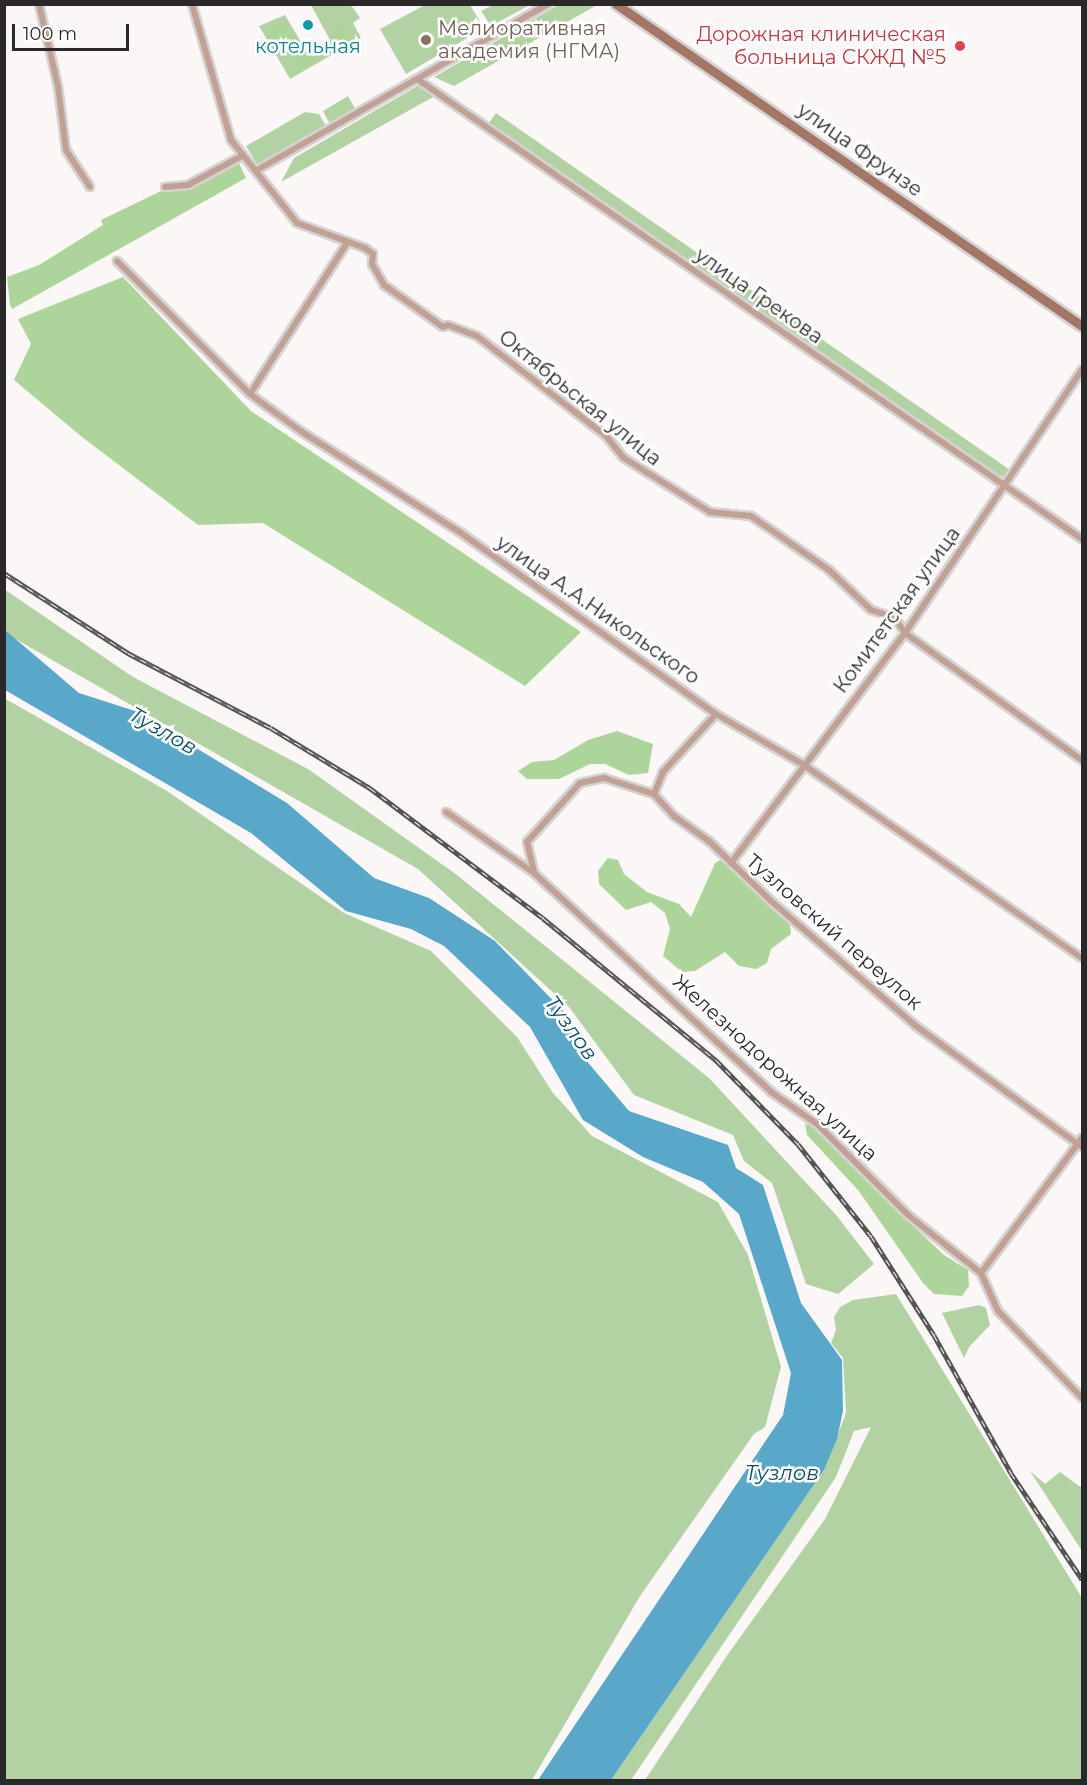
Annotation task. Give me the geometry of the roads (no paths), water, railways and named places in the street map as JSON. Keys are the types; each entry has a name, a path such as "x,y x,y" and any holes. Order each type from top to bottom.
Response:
{"street":[{"path":"39,4 58,86 66,150 90,187"},
{"name":"Октябрьская улица","path":"192,4 226,130 242,156 258,170 297,223 373,254 372,264 384,285 442,327 448,325 477,336 606,436 624,459 710,512 751,516 829,570 871,610 895,618 905,633 1083,760"},
{"path":"258,170 548,4"},
{"name":"улица Фрунзе","path":"616,4 1083,326"},
{"name":"улица Грекова","path":"417,79 1083,539"},
{"path":"165,187 188,185 242,156"},
{"path":"250,394 347,243"},
{"name":"улица А.А.Никольского","path":"117,261 250,394 302,432 461,533 716,714 804,765 1083,958"},
{"name":"Комитетская улица","path":"730,863 905,633 1083,370"},
{"path":"534,873 527,842 580,783 604,778 654,794 663,772 716,714"},
{"name":"Тузловский переулок","path":"654,794 916,1026 1081,1143"},
{"name":"Железнодорожная улица","path":"446,812 534,873 771,1092 817,1124 908,1215 981,1274 998,1311 1083,1398"},
{"path":"981,1274 1081,1143"}],"water":[{"name":"Тузлов","path":"5,630 79,693 135,711 287,803 374,878 429,898 495,941 570,1018 574,1046 629,1111 728,1145 736,1168 763,1185 801,1303 842,1360 843,1411 837,1439 824,1470 611,1780 538,1780 783,1415 791,1373 739,1214 703,1182 643,1157 583,1120 530,1027 444,946 411,929 346,911 251,833 5,690"}],"railway":[{"path":"4,573 128,653 271,728 370,788 543,918 716,1060 798,1144 871,1236 934,1335 1011,1473 1082,1579"}],"place":[{"name":"котельная","path":"308,25"},
{"name":"Мелиоративная академия (НГМА)","path":"426,40"},
{"name":"Дорожная клиническая больница СКЖД №5","path":"960,46"}]}
